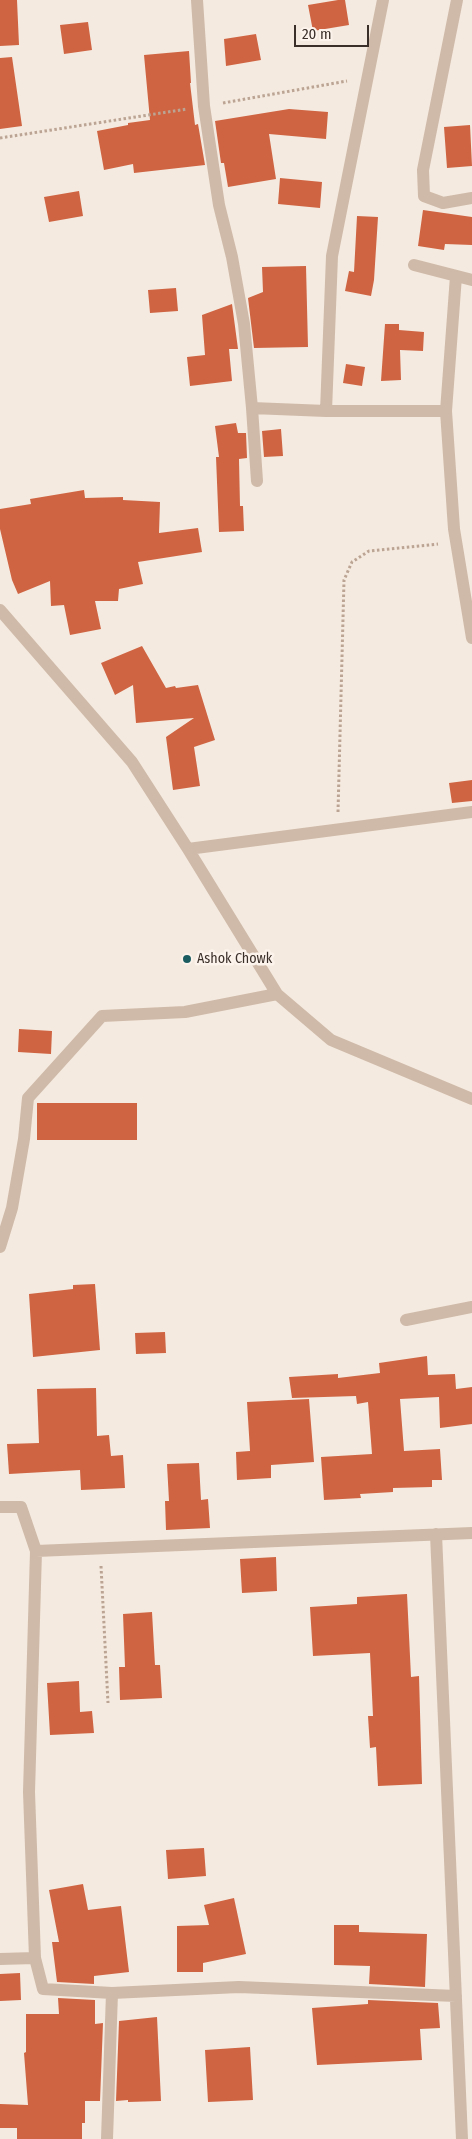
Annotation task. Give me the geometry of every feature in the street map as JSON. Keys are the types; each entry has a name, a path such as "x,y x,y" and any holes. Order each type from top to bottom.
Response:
{"street":[{"path":"197,0 204,106 219,205 232,257 244,324 257,481"},
{"path":"326,411 332,256 384,0"},
{"path":"457,0 422,170 424,196 443,202 472,198"},
{"path":"414,265 472,280"},
{"path":"456,276 446,411 456,542 472,638"},
{"path":"252,408 326,411 446,411"},
{"path":"0,610 132,762 277,994 331,1040 472,1099"},
{"path":"188,849 472,812"},
{"path":"0,1247 12,1208 24,1139 28,1098 102,1016 185,1012 277,994"},
{"path":"406,1320 472,1307"},
{"path":"0,1507 21,1507 36,1551 29,1792 35,1958 43,1988 112,1993 239,1987 456,1996"},
{"path":"36,1551 472,1533"},
{"path":"436,1534 462,2139"},
{"path":"0,1959 35,1958"},
{"path":"107,2139 112,1993"}],"path":[{"path":"338,829 344,580 352,562 370,552 456,542"},
{"path":"100,1548 108,1703"}],"building":[{"path":"0,0 17,0 19,45 0,46"},
{"path":"345,0 349,25 313,31 308,5"},
{"path":"88,22 92,50 64,54 60,25"},
{"path":"256,34 261,60 226,66 224,39"},
{"path":"189,51 190,83 195,125 198,124 205,165 134,173 133,164 104,170 97,131 128,125 128,123 150,120 144,55"},
{"path":"12,57 22,126 0,129 0,58"},
{"path":"289,109 328,112 326,139 269,134 276,179 228,187 224,163 221,163 215,121"},
{"path":"470,125 472,166 447,168 444,127"},
{"path":"280,178 322,182 320,208 278,204"},
{"path":"79,191 83,216 49,222 44,197"},
{"path":"423,210 472,217 472,245 445,244 444,250 418,246"},
{"path":"357,216 378,217 374,280 371,296 345,291 349,271 354,272"},
{"path":"306,266 308,347 254,348 248,298 263,292 262,267"},
{"path":"176,288 178,311 150,313 148,290"},
{"path":"232,304 238,349 229,349 232,381 190,386 187,357 205,355 202,315"},
{"path":"385,324 399,324 399,330 424,332 423,351 400,350 401,380 381,381"},
{"path":"346,364 365,367 362,386 343,383"},
{"path":"236,423 238,433 246,433 247,458 239,459 240,506 243,506 244,531 219,532 216,457 219,457 215,426"},
{"path":"281,429 283,456 264,457 262,431"},
{"path":"84,490 85,498 123,497 123,500 160,502 159,533 198,528 202,552 138,562 143,584 119,589 118,601 95,601 101,629 70,635 64,605 51,606 50,581 18,594 12,580 0,529 0,509 31,504 30,499"},
{"path":"142,646 166,688 198,685 215,740 194,747 200,786 173,790 166,737 194,718 136,723 133,685 115,695 101,663"},
{"path":"472,780 472,801 452,803 449,783"},
{"path":"19,1029 52,1031 51,1054 18,1052"},
{"path":"37,1103 137,1103 137,1140 37,1140"},
{"path":"95,1284 100,1350 33,1357 29,1294 73,1289 73,1285"},
{"path":"165,1332 166,1353 136,1354 135,1333"},
{"path":"427,1356 428,1375 455,1374 456,1389 472,1387 472,1424 440,1428 439,1397 400,1399 404,1451 440,1449 442,1480 432,1480 432,1487 393,1488 393,1492 360,1494 361,1498 324,1500 321,1457 372,1454 368,1402 357,1404 356,1396 292,1398 289,1377 338,1374 338,1378 380,1373 379,1363"},
{"path":"96,1388 97,1436 109,1435 111,1456 123,1455 125,1488 81,1490 80,1470 9,1474 7,1444 39,1443 37,1389"},
{"path":"309,1399 314,1462 271,1465 271,1478 237,1480 236,1452 250,1451 247,1402"},
{"path":"199,1463 201,1500 208,1499 210,1528 166,1530 165,1501 169,1501 167,1464"},
{"path":"276,1557 277,1591 242,1593 240,1559"},
{"path":"407,1594 411,1677 419,1676 422,1784 378,1786 376,1747 370,1748 368,1716 373,1716 370,1653 313,1656 310,1607 357,1604 357,1597"},
{"path":"152,1612 155,1665 160,1665 162,1698 120,1700 119,1667 125,1667 123,1614"},
{"path":"79,1681 80,1712 92,1711 94,1733 50,1735 47,1683"},
{"path":"204,1848 206,1876 168,1879 166,1850"},
{"path":"83,1884 88,1910 121,1906 129,1972 94,1976 94,1984 57,1982 52,1942 59,1942 49,1890"},
{"path":"234,1898 246,1954 203,1963 203,1972 177,1972 177,1926 209,1925 204,1905"},
{"path":"334,1925 359,1925 359,1932 427,1934 425,1987 369,1984 370,1966 334,1965"},
{"path":"20,1973 21,2000 0,2001 0,1974"},
{"path":"58,1998 95,2000 95,2024 103,2023 100,2101 85,2101 85,2123 82,2123 82,2139 17,2139 17,2128 0,2128 0,2104 28,2105 24,2053 26,2052 26,2014 59,2014"},
{"path":"368,2000 438,2003 440,2028 420,2029 422,2060 317,2065 312,2008 368,2004"},
{"path":"157,2017 161,2101 116,2101 119,2021"},
{"path":"250,2047 253,2100 208,2102 205,2050"}],"place":[{"name":"Ashok Chowk","path":"187,959"}]}
